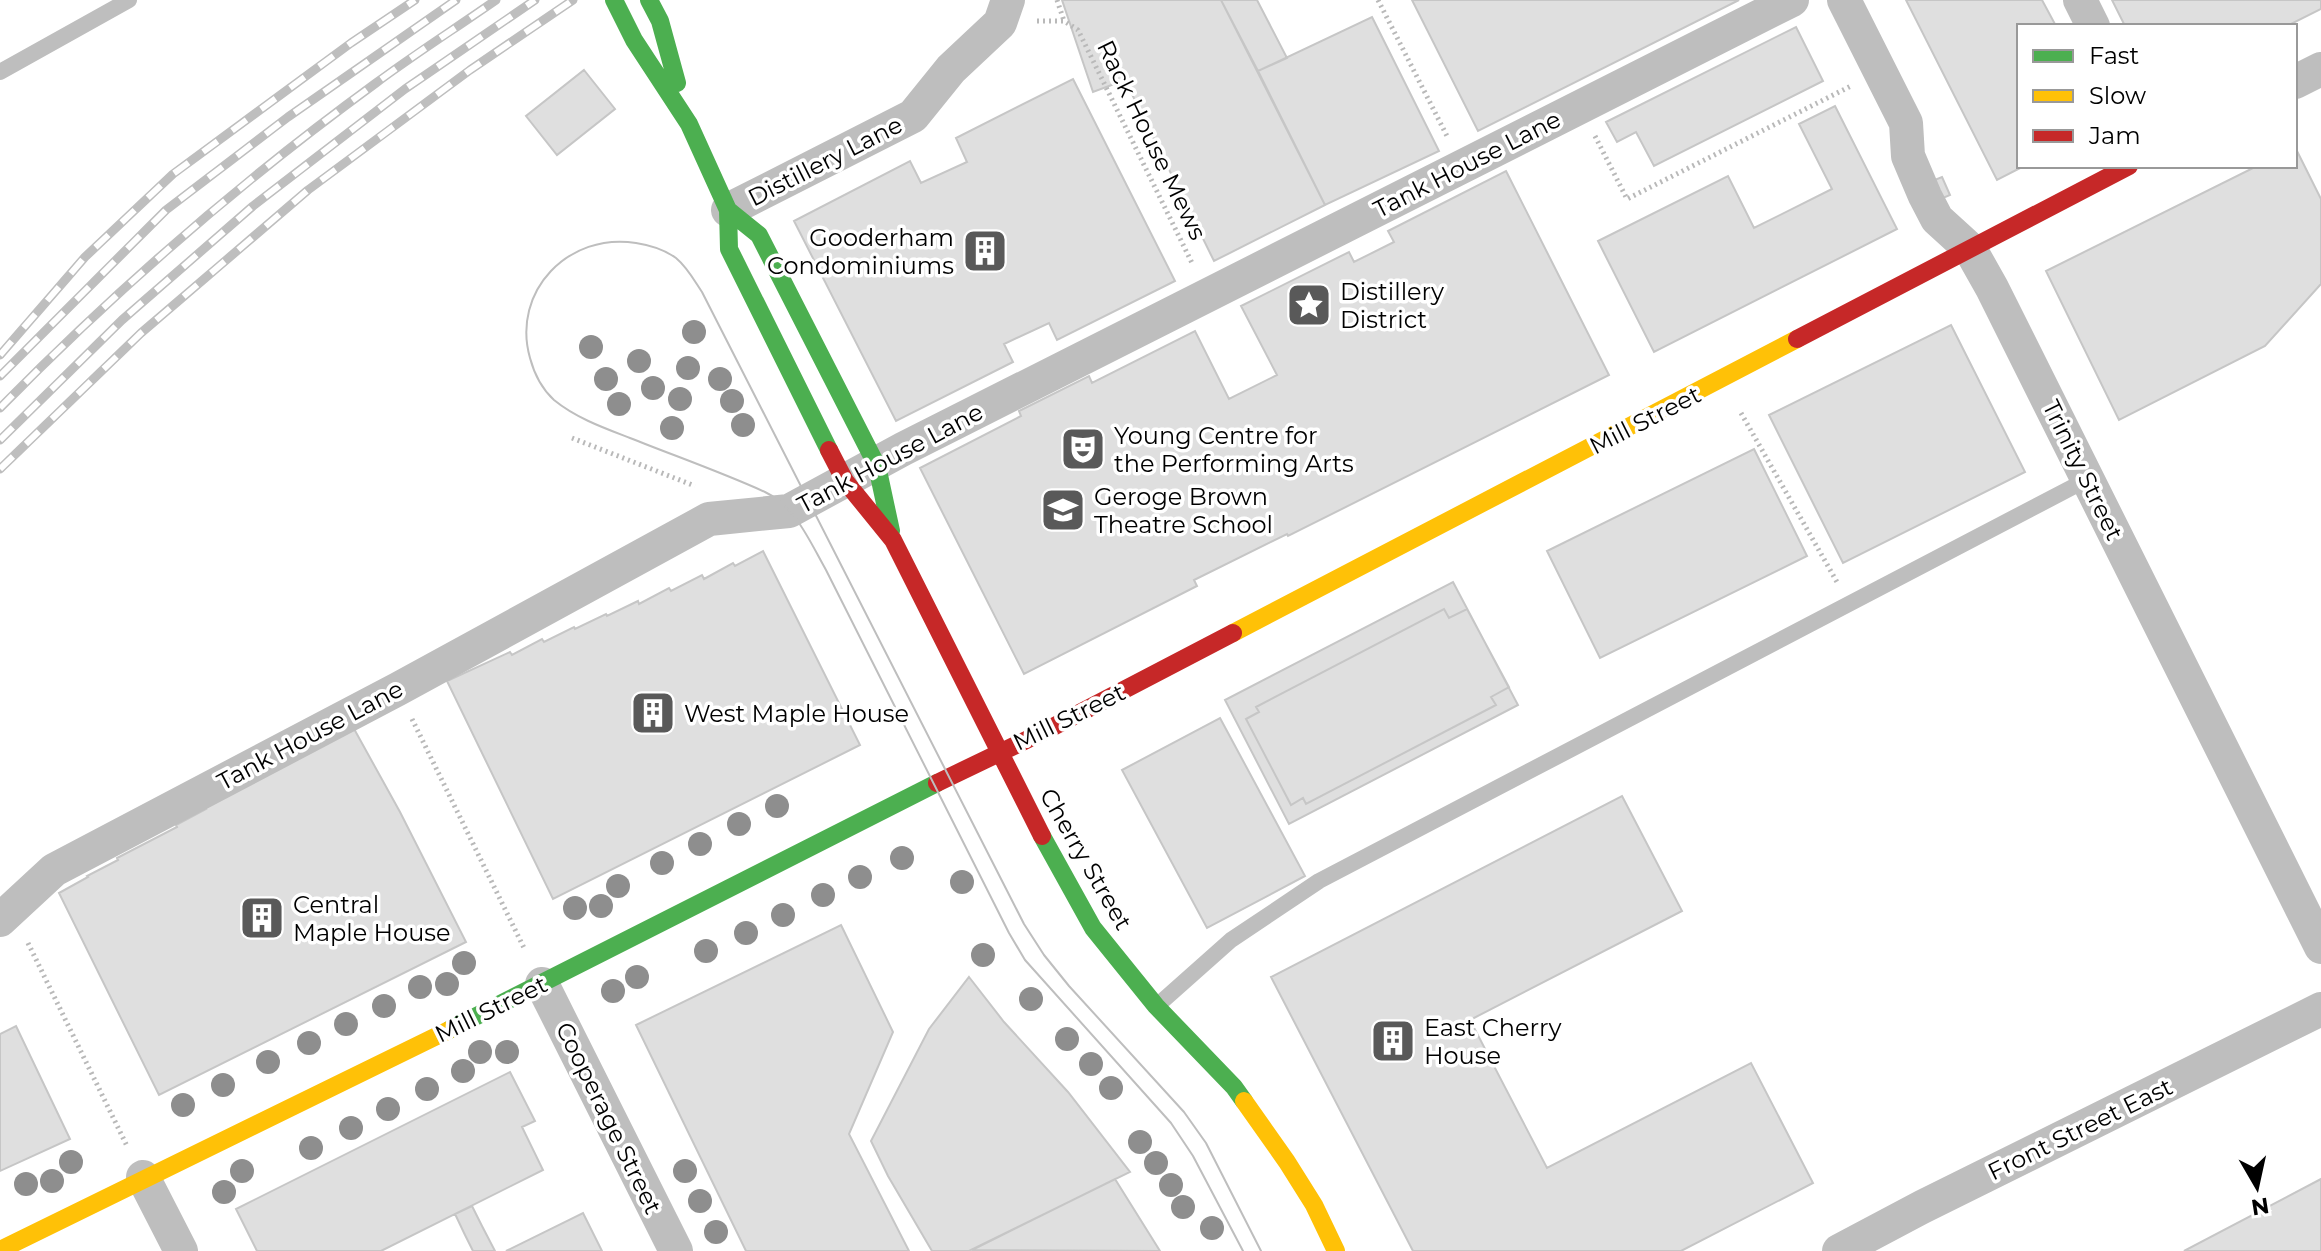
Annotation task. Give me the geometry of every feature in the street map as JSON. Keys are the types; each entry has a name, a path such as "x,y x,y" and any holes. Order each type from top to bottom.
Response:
{"street":[{"name":"Cherry Street","path":"614,0 634,40 689,124"},
{"name":"Cherry Street","path":"649,0 660,21 689,124 728,210 729,249 845,481 893,540 1029,812 1093,928 1156,1006 1234,1087 1287,1162 1336,1251"},
{"name":"Tank House Lane","path":"6,915 54,870 398,689 709,519 789,511 903,449 1792,0"},
{"name":"Trinity Street","path":"1844,0 1906,123 1908,156 1925,196 1937,219 1970,249 2321,947"},
{"path":"2080,0 2092,24"},
{"name":"Distillery Lane","path":"728,210 913,116 1004,12"},
{"path":"2297,81 2321,69"},
{"name":"Mill Street","path":"0,1250 143,1177 542,984 905,797 1103,701 2125,168"},
{"name":"Cherry Street","path":"728,210 759,235 876,465 893,540"},
{"name":"Cooperage Street","path":"542,984 676,1251"},
{"name":"Front Street East","path":"1839,1251 2321,1009"},
{"path":"143,1177 181,1251"}],"lane":[{"path":"0,72 129,0"},
{"path":"1156,1006 1231,940 1319,881 2088,479"}],"path":[{"path":"1004,12 1064,21 1057,0"},
{"path":"1378,0 1462,166"},
{"name":"Rack House Mews","path":"1064,21 1078,30 1208,295"},
{"path":"1580,107 1627,199 1881,71"},
{"path":"1741,412 1849,603"},
{"path":"572,438 704,490"},
{"path":"398,689 542,984"},
{"path":"6,915 126,1144"}],"building":[{"path":"1062,0 1221,0 1325,205 1214,261 1125,80 1093,92"},
{"path":"1221,0 1257,0 1287,58 1258,71"},
{"path":"1412,0 1739,0 1478,131"},
{"path":"1906,0 2042,0 2055,24 2017,24 2017,168 2020,168 1997,180"},
{"path":"2112,0 2321,0 2321,9 2291,24 2124,24"},
{"path":"1372,17 1439,151 1325,205 1258,71"},
{"path":"1796,27 1823,81 1654,166 1636,132 1617,142 1606,122"},
{"path":"584,70 615,109 557,155 526,116"},
{"name":"Gooderham Condominiums","path":"1073,79 1175,281 1057,340 1049,323 1004,344 1013,362 896,421 794,221 910,161 921,183 967,162 956,138"},
{"path":"1835,106 1897,229 1654,352 1598,241 1728,176 1754,228 1832,189 1799,124"},
{"path":"2297,151 2321,199 2321,284 2265,346 2119,420 2046,271 2253,168 2297,168"},
{"path":"1506,171 1609,375 1194,580 1197,586 1024,674 920,468 1021,416 1019,411 1089,376 1092,383 1195,331 1229,399 1277,375 1241,306 1349,252 1354,262 1394,242 1388,231"},
{"path":"1942,177 1950,195 1936,201 1927,183"},
{"path":"1951,325 2025,472 1843,563 1769,415"},
{"path":"1754,449 1807,556 1600,658 1547,551"},
{"name":"West Maple House","path":"763,551 860,745 553,899 447,681 510,652 512,655 542,639 544,642 638,601 639,604 669,588 671,591 702,575 704,579"},
{"path":"1453,582 1518,705 1289,824 1225,700"},
{"path":"1444,609 1449,618 1467,609 1509,687 1491,697 1496,705 1306,804 1303,798 1291,805 1246,719 1259,712 1256,707"},
{"path":"1220,718 1305,876 1207,928 1122,770"},
{"name":"Central Maple House","path":"353,727 466,942 159,1095 59,893"},
{"name":"East Cherry House","path":"1622,796 1682,911 1470,1020 1547,1168 1751,1063 1813,1183 1681,1251 1413,1251 1271,977"},
{"path":"841,925 893,1032 849,1134 909,1251 746,1251 636,1025"},
{"path":"969,977 1004,1022 1068,1092 1130,1172 969,1251 932,1251 871,1141 929,1029"},
{"path":"16,1026 70,1139 0,1171 0,1034"},
{"path":"510,1072 535,1121 522,1127 543,1170 381,1251 257,1251 236,1209"},
{"path":"1115,1179 1160,1251 972,1250"},
{"path":"2321,1179 2321,1251 2184,1251"},
{"path":"472,1206 495,1251 473,1251 455,1214"},
{"path":"583,1213 602,1251 506,1251"}],"tram line":[{"path":"1243,1251 1193,1156 1171,1123 1025,960 826,570 794,516 765,492 581,417 554,400 542,386 530,358 526,333 529,310 538,289 551,271 568,257 588,247 611,242 636,243 672,255 690,274 702,292 1024,924 1069,986 1184,1112 1206,1143 1261,1251"}],"railway":[{"path":"0,355 85,257 173,174 351,43 415,0"},
{"path":"0,376 166,210 288,117 456,0"},
{"path":"0,408 134,279 277,158 376,83 496,0"},
{"path":"0,440 122,320 253,206 405,89 535,0"},
{"path":"0,469 141,333 308,190 470,70 573,0"}],"traffic: fast":[{"path":"614,0 634,40 689,124 728,210 729,249 829,450"},
{"path":"649,0 660,21 677,83"},
{"path":"728,210 759,235 877,466 891,531"},
{"path":"449,1030 937,783"},
{"path":"1042,836 1093,928 1156,1006 1244,1101"}],"traffic: slow":[{"path":"1233,633 1797,339"},
{"path":"0,1250 449,1030"},
{"path":"1244,1101 1314,1205 1336,1251"}],"traffic: jam":[{"path":"1797,339 2125,168"},
{"path":"829,450 845,481 893,540 1042,836"},
{"path":"937,783 1049,729 1233,633"}],"place":[{"name":"Gooderham Condominiums","path":"985,251"},
{"name":"Distillery District","path":"1309,305"},
{"name":"Young Centre for the Performing Arts","path":"1083,449"},
{"name":"Geroge Brown Theatre School","path":"1063,510"},
{"name":"West Maple House","path":"653,713"},
{"name":"Central Maple House","path":"262,918"},
{"name":"East Cherry House","path":"1393,1041"}]}
